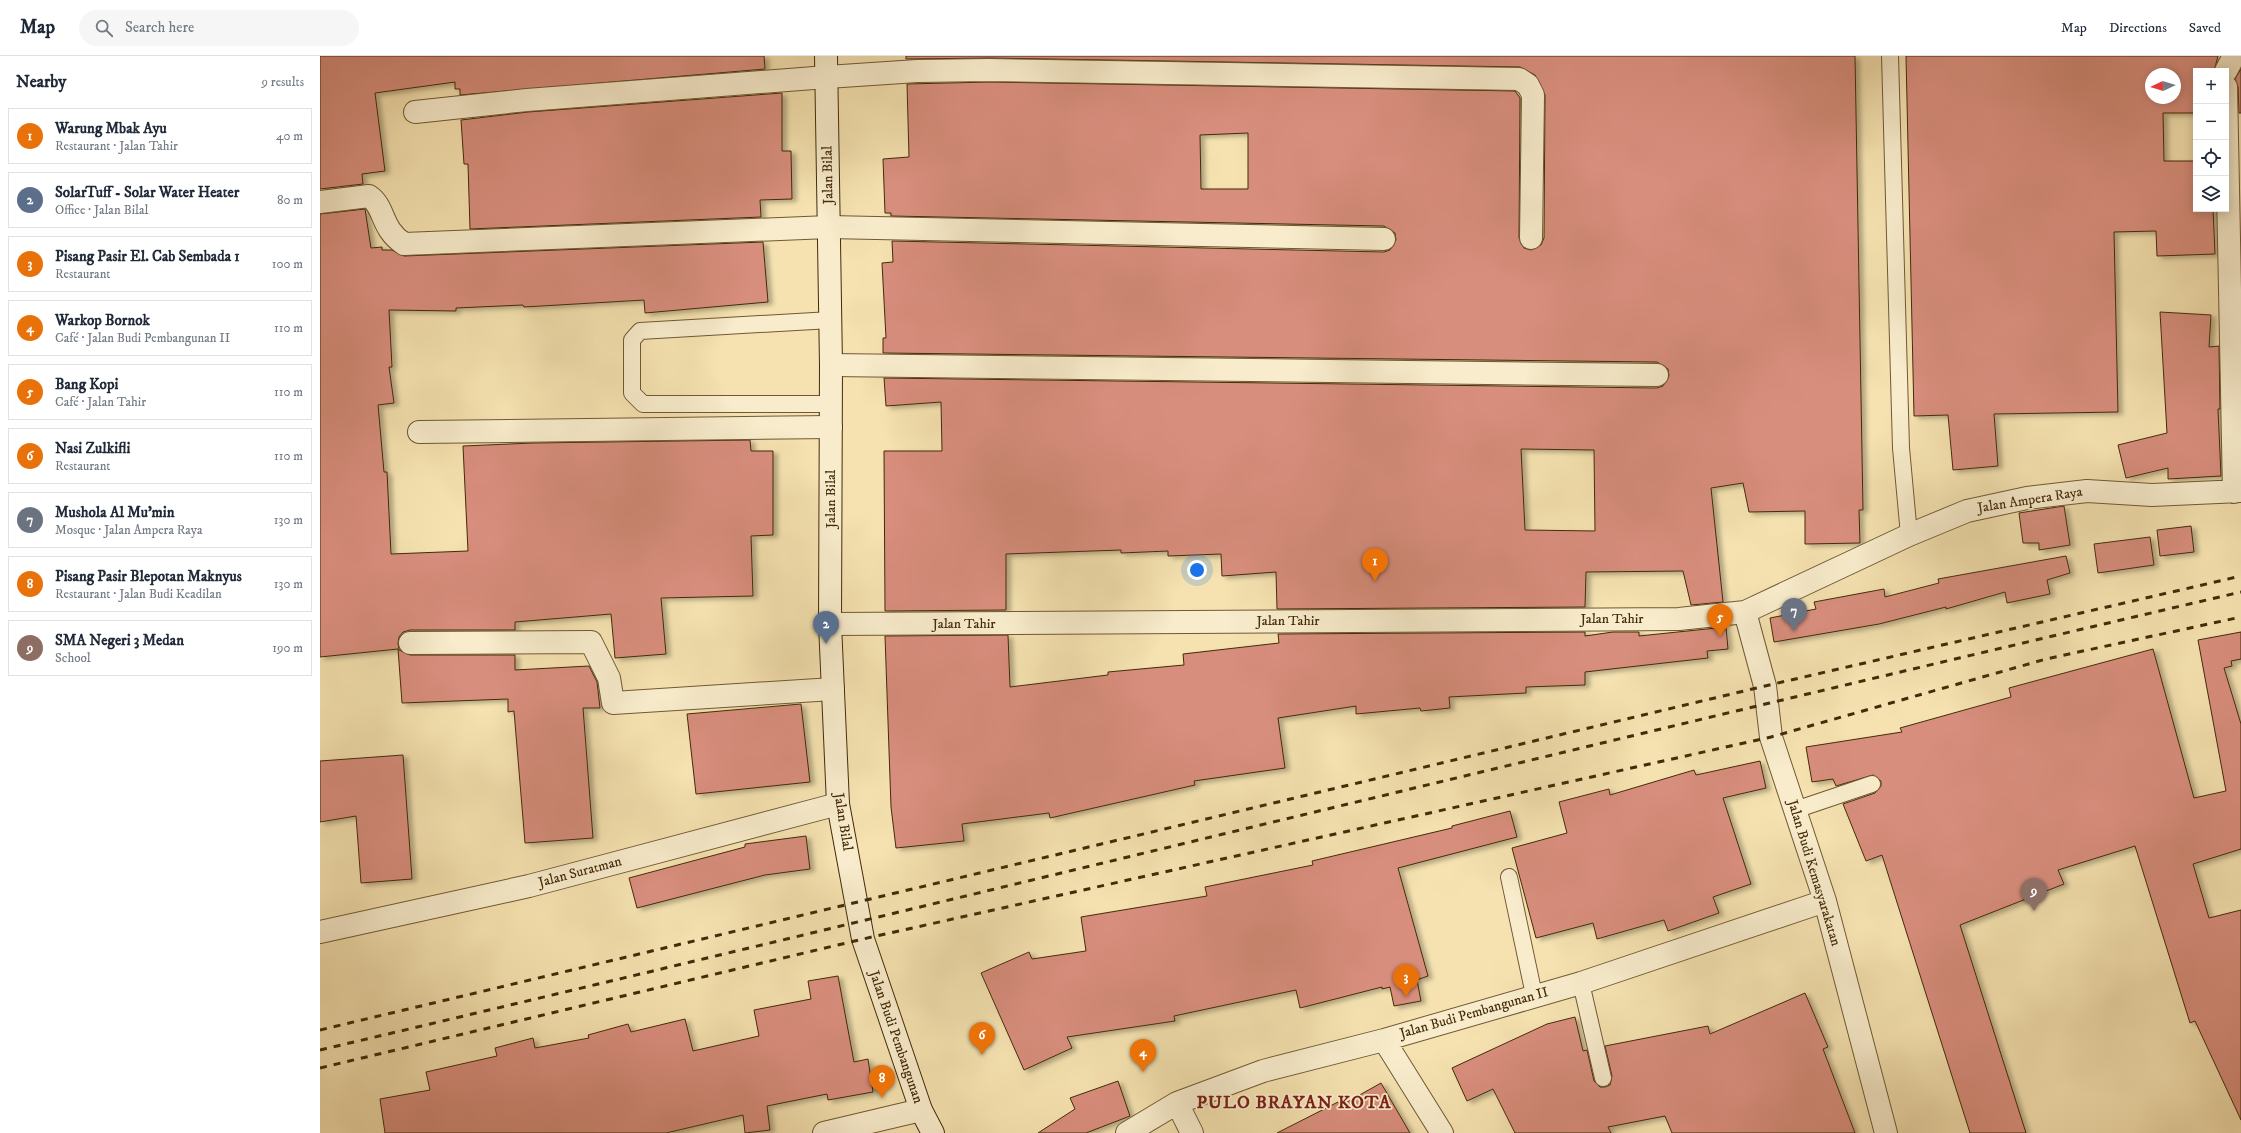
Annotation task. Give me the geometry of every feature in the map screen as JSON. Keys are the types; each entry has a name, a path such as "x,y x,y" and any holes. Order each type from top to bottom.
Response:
{"street":[{"path":"2228,68 2234,56"},
{"path":"415,112 826,66 917,71 989,70 1519,79 1528,85 1533,95 1530,238"},
{"name":"Jalan Bilal","path":"826,66 831,320 830,624 838,804 863,940"},
{"path":"2227,104 2238,492"},
{"path":"320,202 369,196 378,204 382,219 394,237 404,244 829,227 1384,239"},
{"path":"831,365 1657,376"},
{"path":"418,432 831,427"},
{"name":"Jalan Ampera Raya","path":"1745,612 1909,535 1968,511 2027,498 2087,490 2152,495 2238,492"},
{"name":"Jalan Tahir","path":"830,624 1679,619 1745,612"},
{"name":"Jalan Budi Kemasyarakatan","path":"1745,612 1765,686 1771,737 1825,902 1886,1133"},
{"path":"410,643 591,642 609,678 613,703 833,689"},
{"name":"Jalan Suratman","path":"320,932 529,886 838,804"},
{"name":"Jalan Budi Pembangunan II","path":"1127,1133 1177,1103 1264,1071 1384,1040 1534,995 1581,983 1825,902"},
{"name":"Jalan Budi Pembangunan","path":"863,940 921,1110 933,1133"},
{"path":"1384,1040 1442,1133"},
{"path":"1177,1103 1192,1133"},
{"path":"824,1133 921,1110"}],"lane":[{"path":"1890,56 1901,448 1909,535"},
{"path":"831,320 640,331 632,340 632,393 643,404 831,404"},
{"path":"1795,810 1872,784"},
{"path":"1509,877 1534,995"},
{"path":"1581,983 1603,1078"}],"building":[{"path":"320,56 764,56 765,69 460,95 460,89 455,89 455,82 375,93 385,171 362,174 363,184 320,189"},
{"path":"906,56 1855,56 1863,510 1859,510 1860,543 1805,544 1805,511 1749,512 1743,483 1711,488 1723,602 1691,605 1683,571 1586,572 1585,607 1277,609 1276,572 1222,576 1221,554 1168,556 1168,551 1121,553 1121,550 1006,554 1006,610 885,611 884,451 942,451 941,402 886,406 884,378 1657,388 1663,386 1669,376 1668,369 1657,362 883,353 883,338 886,338 882,263 893,262 892,241 1384,252 1390,250 1396,240 1395,233 1384,226 891,216 891,213 885,213 883,159 909,157 907,84 989,82 1515,91 1520,98 1519,238 1524,248 1531,250 1541,245 1544,238 1545,95 1535,75 1520,67 989,58 906,59","holes":["1248,133 1248,189 1201,189 1200,135","1521,449 1594,450 1595,531 1525,530"]},
{"path":"1906,56 2218,56 2215,68 2193,68 2193,113 2163,113 2164,161 2193,161 2193,212 2213,212 2215,254 2157,256 2156,231 2114,232 2118,412 1994,414 1998,466 1953,470 1948,415 1914,416"},
{"path":"2241,69 2241,113 2239,113 2238,87 2235,79"},
{"path":"782,93 782,151 791,151 792,199 760,200 761,217 470,229 468,164 464,164 461,120 528,112"},
{"path":"365,209 371,248 382,247 382,250 392,250 404,256 763,242 768,302 645,313 644,300 524,307 523,305 456,308 456,311 389,310 392,367 389,367 394,403 378,405 384,472 387,472 391,554 468,551 463,446 533,443 750,440 751,451 773,451 773,535 751,536 753,596 661,598 666,654 615,658 611,614 515,622 515,630 410,630 403,632 399,637 399,650 410,655 515,655 515,670 589,666 597,682 600,708 583,708 593,838 525,843 514,711 508,712 508,699 402,703 398,649 320,657 320,214"},
{"path":"2160,312 2211,315 2209,347 2219,346 2220,409 2218,409 2221,476 2168,479 2168,468 2126,478 2118,445 2167,433"},
{"path":"2064,506 2070,545 2039,550 2039,543 2023,543 2019,513"},
{"path":"2191,526 2194,552 2160,556 2157,530"},
{"path":"2150,537 2154,565 2098,573 2094,544"},
{"path":"2066,556 2070,573 2047,580 2050,594 2007,603 2005,592 1946,609 1946,607 1879,624 1774,642 1770,618 1816,609 1814,602 1884,589 1885,597 1939,583 1938,579"},
{"path":"1726,627 1728,649 1707,651 1708,658 1585,672 1585,685 1526,687 1526,693 1449,697 1450,708 1421,711 1420,708 1356,714 1356,706 1278,718 1285,768 1194,781 1195,785 1050,818 1049,813 962,824 964,841 896,848 891,807 885,636 1008,635 1010,687 1108,675 1108,672 1184,665 1183,654 1279,643 1278,634 1585,632 1585,636 1613,632 1639,632 1639,636"},
{"path":"2241,632 2241,659 2231,661 2232,666 2224,668 2241,724 2241,849 2193,864 2209,918 2241,910 2241,1120 2195,1021 2190,1023 2135,846 2058,870 2064,884 1960,925 2026,1133 1970,1133 1882,855 1866,861 1843,804 1875,793 1881,786 1881,781 1873,775 1836,786 1833,779 1812,782 1806,747 1902,732 1900,728 2011,697 2009,688 2153,649 2194,798 2226,791 2198,640"},
{"path":"801,704 810,782 696,794 687,714"},
{"path":"403,755 412,879 361,883 356,816 320,822 320,761"},
{"path":"1760,761 1766,788 1723,798 1751,884 1713,897 1719,913 1668,931 1664,920 1597,939 1593,923 1536,938 1512,848 1567,833 1559,802 1609,789 1610,795 1694,770 1696,775"},
{"path":"1510,811 1517,837 1398,868 1428,976 1417,980 1421,1001 1394,1006 1390,987 1382,989 1382,987 1300,1008 1296,990 1174,1016 1175,1021 1067,1037 1072,1048 1024,1070 981,973 1029,952 1032,959 1086,951 1081,917 1207,896 1205,887 1313,865 1312,861 1452,828 1452,826"},
{"path":"806,836 810,869 765,875 637,908 629,878 745,847 745,844"},
{"path":"838,976 854,1062 868,1059 873,1092 828,1100 827,1094 767,1106 770,1130 745,1133 743,1115 666,1133 385,1133 380,1099 430,1090 426,1072 497,1056 495,1048 533,1038 535,1048 589,1038 588,1035 628,1024 631,1032 685,1019 693,1051 759,1036 754,1010 811,999 808,981"},
{"path":"1805,993 1828,1047 1823,1049 1855,1133 1672,1133 1665,1116 1608,1127 1611,1133 1515,1133 1493,1089 1467,1101 1452,1068 1547,1024 1575,1017 1583,1051 1587,1050 1594,1081 1600,1087 1605,1087 1610,1085 1612,1076 1605,1046 1708,1026 1710,1034"},
{"path":"1118,1081 1130,1116 1086,1133 1038,1133 1075,1109 1070,1098"},
{"path":"1381,1083 1410,1133 1277,1133 1338,1102 1340,1106"}],"railway":[{"path":"320,1030 1765,686 2241,576"},
{"path":"320,1050 1761,705 2241,592"},
{"path":"320,1068 863,939 1771,737 2046,659 2241,617"}],"place":[{"name":"Warung Mbak Ayu","path":"1375,581"},
{"name":"Mushola Al Mu'min","path":"1794,631"},
{"name":"Bang Kopi","path":"1720,637"},
{"name":"SolarTuff - Solar Water Heater","path":"826,644"},
{"name":"SMA Negeri 3 Medan","path":"2034,911"},
{"name":"Pisang Pasir El. Cab Sembada 1","path":"1406,997"},
{"name":"Nasi Zulkifli","path":"982,1055"},
{"name":"Warkop Bornok","path":"1143,1072"},
{"name":"Pisang Pasir Blepotan Maknyus","path":"882,1098"}],"district":[{"name":"PULO BRAYAN KOTA","path":"1294,1103"}]}
